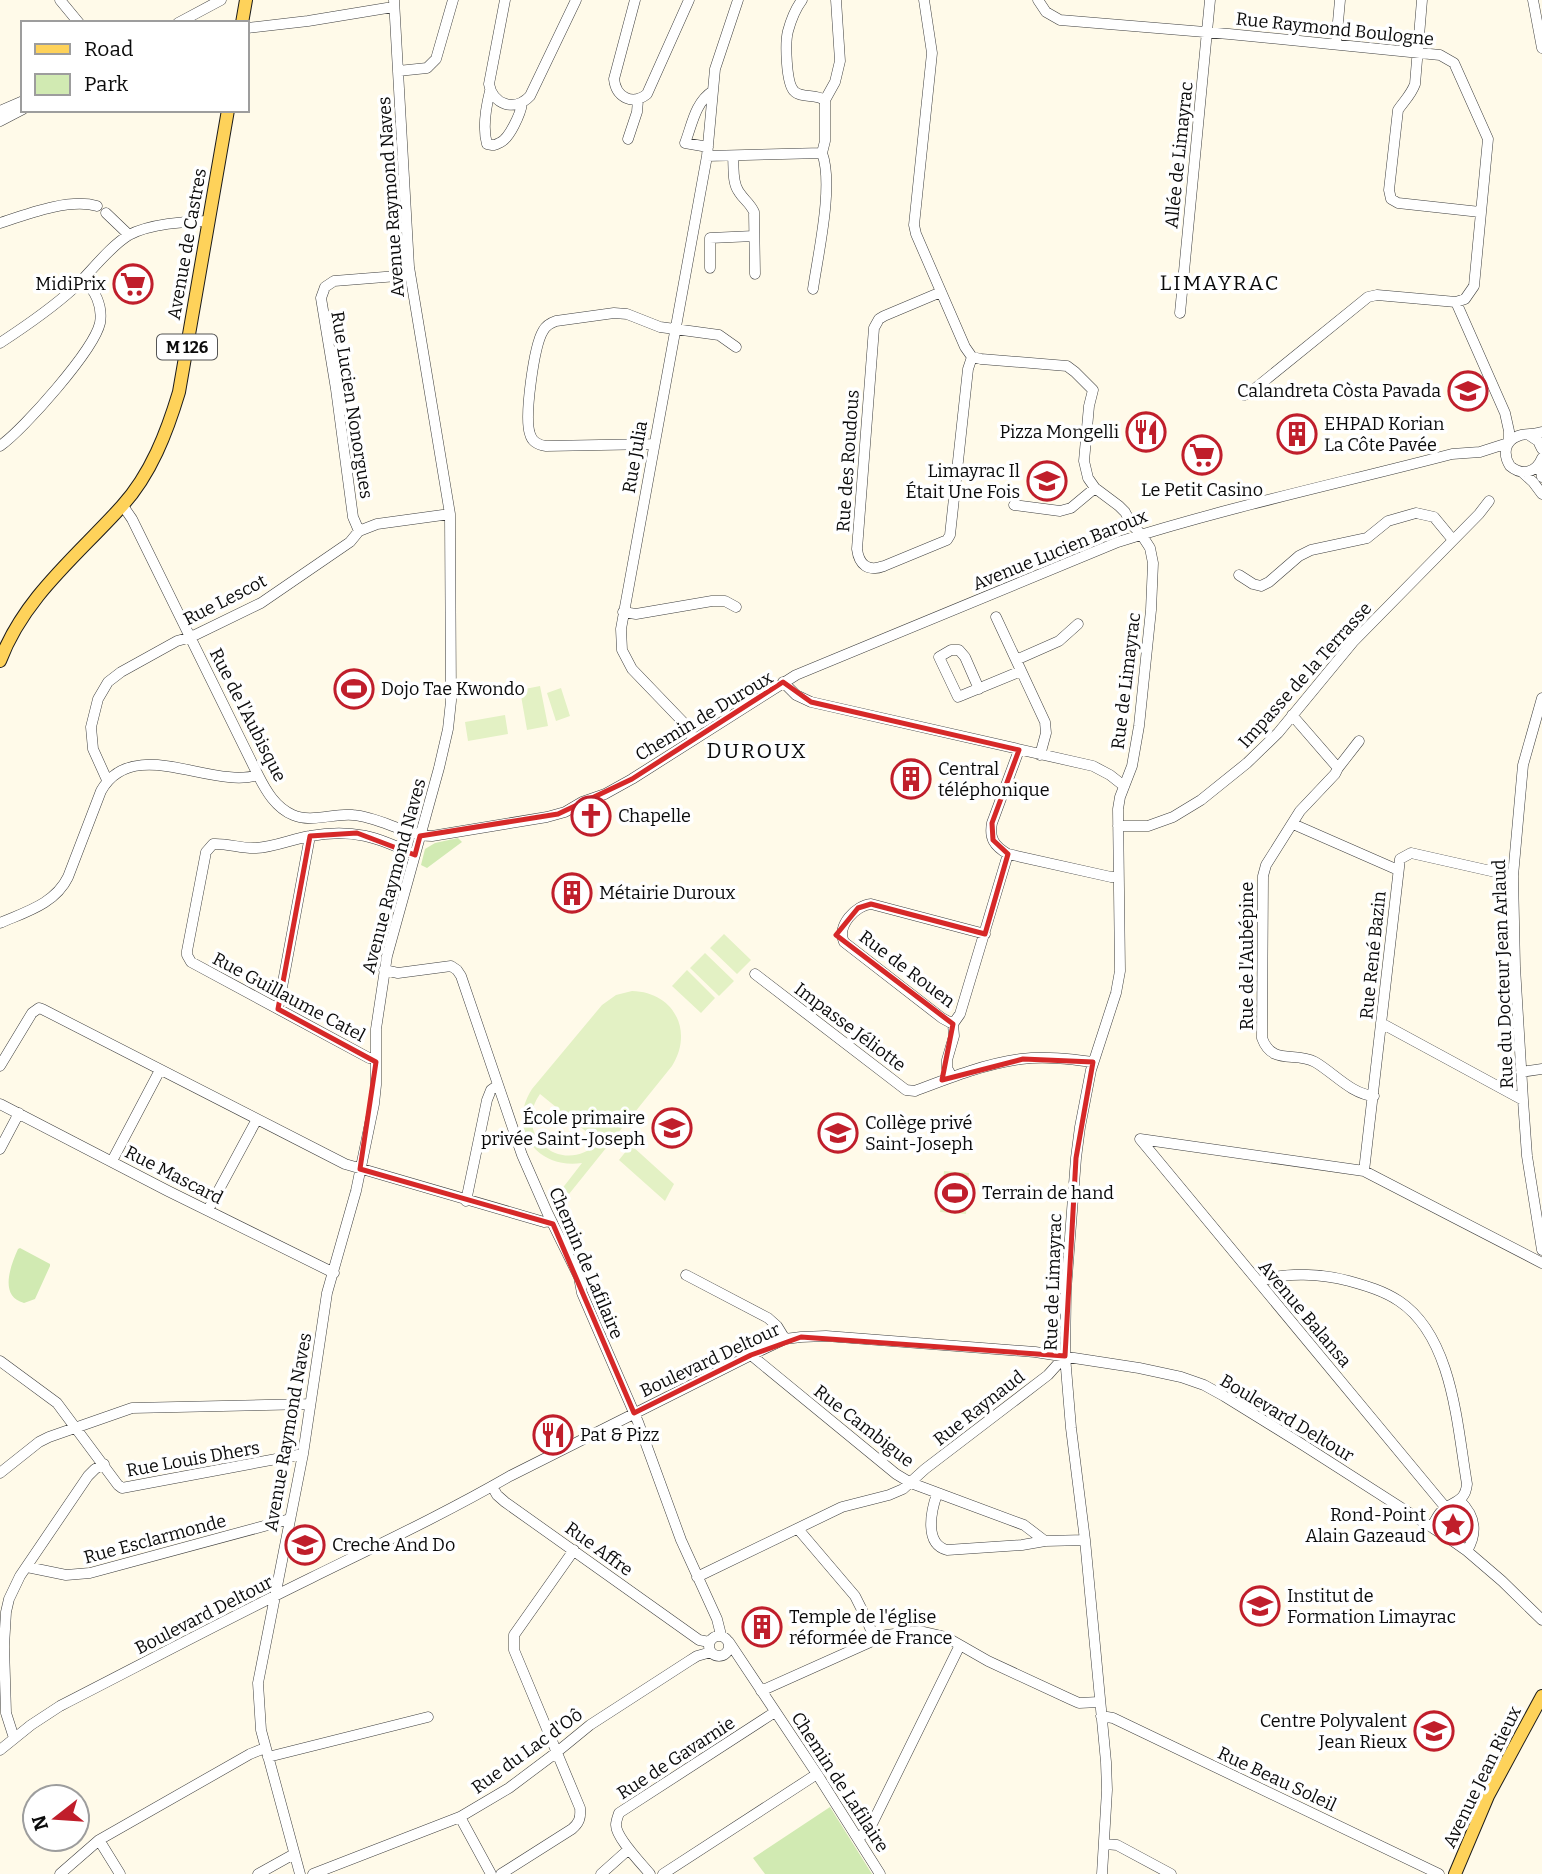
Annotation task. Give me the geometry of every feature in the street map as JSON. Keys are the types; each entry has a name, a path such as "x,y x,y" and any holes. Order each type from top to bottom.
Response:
{"main road":[{"path":"242,21 246,0"},
{"name":"Avenue de Castres","path":"0,661 9,639 44,587 123,506 142,479 174,410 228,112"},
{"name":"Avenue Jean Rieux","path":"1455,1874 1488,1796 1540,1703"}],"street":[{"path":"60,0 77,21"},
{"path":"182,21 221,0"},
{"path":"398,71 426,68 436,59 453,0"},
{"path":"505,0 486,107 488,144 504,141 522,110 522,103"},
{"path":"490,90 502,104 522,103 530,96 576,0"},
{"path":"635,0 614,79 616,89 621,95 626,99 638,100 650,89 689,0"},
{"name":"Rue Julia","path":"694,739 682,721 632,669 621,640 707,152 715,69 738,0"},
{"path":"802,0 788,30 789,80 792,90 797,94 819,96 825,100"},
{"path":"813,289 826,194 827,173 822,153 825,141 825,100 835,82 840,61 836,0"},
{"path":"924,0 932,53 914,225 941,292 972,357 1067,366 1093,390 1084,461 1088,478 1095,488 1071,508 1060,511 1014,505"},
{"name":"Rue Raymond Boulogne","path":"1038,0 1046,12 1060,20 1440,55 1454,63 1488,139 1474,286 1461,301"},
{"name":"Allée de Limayrac","path":"1180,313 1210,0"},
{"path":"1336,44 1340,0"},
{"path":"1422,0 1415,84 1411,95 1398,110 1389,190 1391,199 1398,203 1480,212"},
{"path":"1533,0 1542,48"},
{"path":"248,28 308,20 394,3"},
{"name":"Avenue Raymond Naves","path":"300,1874 267,1752 259,1713 258,1683 303,1454 324,1312 374,1104 376,1029 384,970 439,768 451,701 450,514 410,275 394,3"},
{"path":"713,91 700,103 685,143 707,152 733,156 822,153"},
{"path":"628,139 638,100"},
{"path":"0,111 21,103"},
{"path":"0,121 21,110"},
{"path":"733,156 735,184 754,212 755,274"},
{"path":"0,223 48,208 81,204 97,206"},
{"path":"106,214 129,235"},
{"path":"0,343 34,321 129,235 150,228 187,222 209,222"},
{"path":"710,268 710,238 754,236"},
{"name":"Rue Lucien Nonorgues","path":"359,531 353,517 321,298 325,287 334,281 410,275"},
{"path":"0,446 21,428 78,363 100,325 99,300 83,279"},
{"name":"Rue des Roudous","path":"941,292 884,316 874,328 857,548 859,560 866,567 877,569 947,540 950,535 968,369 972,357"},
{"path":"1244,395 1368,297 1377,295 1461,301 1505,413 1509,431 1505,454 1507,462"},
{"path":"654,444 540,445 530,437 528,396 540,337 548,324 614,313 627,314 660,327 719,335 736,347"},
{"path":"1505,413 1516,428 1538,441 1542,449"},
{"name":"Avenue Lucien Baroux","path":"783,682 825,662 1118,541 1161,527 1442,457 1480,452 1509,442 1515,437 1542,432"},
{"name":"Avenue Lucien Baroux","path":"1480,452 1507,462 1522,472"},
{"path":"1522,472 1532,471 1541,460"},
{"path":"1541,460 1542,477"},
{"path":"1522,472 1542,494"},
{"name":"Rue de Limayrac","path":"1095,488 1119,506 1150,548 1153,559 1151,610 1136,749 1120,797 1120,971 1116,993 1087,1086 1077,1151 1067,1268 1065,1356 1107,1790 1102,1874"},
{"name":"Impasse de la Terrasse","path":"1118,826 1148,826 1185,811 1247,763 1278,733 1353,642 1489,501"},
{"name":"Rue de l'Aubisque","path":"123,506 132,519 258,775 273,800 289,814 297,817 357,815 382,821 420,836"},
{"path":"1239,575 1261,586 1299,556 1311,550 1367,538 1388,521 1416,513 1434,517 1453,540"},
{"name":"Rue Lescot","path":"107,780 93,749 91,737 92,720 108,682 177,641 191,637 261,603 350,542 359,531 385,522 450,514"},
{"path":"624,612 636,614 712,600 725,601 736,607"},
{"path":"996,617 1045,722 1046,733 1040,755"},
{"path":"1016,660 1059,641 1078,624"},
{"path":"979,689 965,657 958,650 951,650 939,657 958,698 979,689 1021,671"},
{"name":"Chemin de Duroux","path":"420,836 467,831 558,814 632,779 783,682 796,695 811,702 1102,769 1124,786"},
{"name":"Rue du Docteur Jean Arlaud","path":"1542,698 1523,765 1513,876 1515,979 1527,1156 1542,1250"},
{"path":"1292,715 1338,768"},
{"name":"Rue de l'Aubépine","path":"1359,741 1335,774 1300,811 1266,865 1263,876 1262,1038 1265,1047 1276,1055 1314,1061 1356,1090 1374,1096"},
{"path":"1019,750 992,823 990,833 998,848 1008,854 1118,877"},
{"path":"0,923 37,907 61,889 101,791 107,780 117,773 158,765 232,777 248,778 258,775"},
{"path":"1293,824 1398,870"},
{"path":"278,1009 310,836 333,832 357,833 379,839 415,855"},
{"name":"Rue Guillaume Catel","path":"310,836 258,848 218,843 209,845 187,955 191,962 369,1058 376,1058"},
{"name":"Rue René Bazin","path":"1364,1171 1400,859 1412,853 1513,876"},
{"name":"Rue de Rouen","path":"952,1077 947,1068 947,1060 954,1036 953,1024 960,1014 1008,854"},
{"name":"Rue de Rouen","path":"953,1024 844,942 841,936 842,928 858,908 871,904 985,934"},
{"name":"Chemin de Lafilaire","path":"384,970 398,973 451,967 457,970 464,982 522,1155 579,1277 582,1293 634,1413 681,1541 725,1639 817,1774 880,1874"},
{"name":"Impasse Jéliotte","path":"755,974 906,1090 915,1091 1002,1062 1058,1059 1093,1062"},
{"path":"0,1066 32,1013 38,1008 43,1009 345,1164 466,1201 544,1222 551,1221"},
{"path":"1381,1023 1523,1100"},
{"path":"1521,1072 1542,1069"},
{"path":"112,1161 160,1070"},
{"path":"466,1201 487,1100 491,1090 498,1085"},
{"name":"Rue Mascard","path":"0,1104 334,1273"},
{"path":"0,1149 19,1113"},
{"path":"208,1210 257,1119"},
{"name":"Avenue Balansa","path":"1364,1171 1140,1139 1446,1508"},
{"path":"1364,1171 1542,1263"},
{"path":"686,1275 768,1318 785,1339"},
{"path":"1259,1282 1277,1277 1320,1275 1370,1286 1400,1301 1425,1328 1436,1347 1451,1392 1467,1484 1466,1493 1446,1508 1431,1527"},
{"name":"Boulevard Deltour","path":"0,1750 60,1706 634,1413 785,1339 826,1336 1035,1352 1162,1373 1204,1385 1300,1443 1467,1551 1541,1618"},
{"name":"Rue Cambigue","path":"751,1354 886,1466 911,1483 1024,1525 1045,1541"},
{"name":"Rue Raynaud","path":"697,1577 842,1507 889,1496 911,1483 925,1469 1048,1375 1065,1356"},
{"name":"Rue Louis Dhers","path":"0,1361 51,1396 122,1488 303,1454"},
{"path":"0,1473 39,1442 132,1408 310,1404"},
{"path":"14,1738 6,1713 5,1628 9,1599 88,1475 104,1464"},
{"name":"Rue Affre","path":"492,1486 505,1502 714,1650"},
{"path":"937,1494 931,1534 941,1549 1084,1540"},
{"path":"1459,1500 1469,1513 1475,1533 1467,1551"},
{"name":"Rue Esclarmonde","path":"27,1567 66,1575 90,1573 290,1519"},
{"path":"799,1529 855,1596 874,1639"},
{"path":"501,1874 572,1829 581,1816 580,1808 513,1650 514,1635 574,1550"},
{"path":"761,1691 874,1639 898,1632 920,1631 946,1637 988,1661 1079,1703 1099,1702"},
{"path":"691,1635 696,1646 694,1658"},
{"path":"714,1637 725,1639 729,1649 714,1650 714,1637"},
{"path":"859,1838 871,1826 960,1645"},
{"name":"Chemin de Lafilaire","path":"714,1650 749,1672"},
{"name":"Rue du Lac d'Oô","path":"313,1874 460,1816 509,1788 590,1725 694,1658 714,1650"},
{"name":"Rue de Gavarnie","path":"650,1874 617,1831 615,1823 620,1813 775,1712"},
{"name":"Rue Beau Soleil","path":"1101,1716 1113,1718 1439,1874"},
{"path":"60,1874 99,1840 250,1754 428,1717"},
{"path":"663,1874 817,1774"},
{"path":"460,1816 491,1874"},
{"path":"99,1840 120,1874"},
{"path":"1105,1844 1117,1844 1171,1874"},
{"path":"601,1874 629,1849"},
{"path":"258,1874 294,1854"}],"highlighted area":[{"path":"783,682 811,702 1019,750 992,823 993,840 1008,854 985,934 871,904 858,908 836,935 953,1024 942,1080 1023,1059 1093,1062 1076,1158 1065,1356 801,1337 751,1355 634,1413 553,1224 360,1169 376,1062 278,1009 310,836 357,833 415,855 420,836 558,814 632,779"}],"green space":[{"path":"540,686 548,726 527,730 520,690"},
{"path":"561,688 570,716 556,721 547,693"},
{"path":"505,715 508,734 468,741 465,722"},
{"path":"458,838 462,842 427,868 421,865 425,849 435,843"},
{"path":"724,934 751,960 737,974 710,948"},
{"path":"705,953 734,981 719,996 690,968"},
{"path":"687,970 715,998 701,1013 672,986"},
{"path":"632,991 647,993 669,1006 680,1027 678,1053 672,1066 565,1199 558,1194 582,1163 552,1160 531,1144 525,1132 525,1104 532,1089 602,1005 616,995","holes":["540,1094 599,1142 585,1152 571,1155 557,1153 545,1147 536,1137 532,1124 533,1109"]},
{"path":"631,1145 674,1184 665,1201 619,1160"},
{"name":"Terrain de hand","path":"944,1171 969,1173 966,1214 940,1212"},
{"path":"20,1248 50,1264 35,1299 24,1303 16,1300 9,1289 12,1265"},
{"path":"1455,1508 1467,1519 1469,1535 1458,1529 1461,1524 1457,1524 1456,1528 1443,1521"},
{"path":"830,1807 872,1874 765,1874 753,1858"}],"place":[{"name":"MidiPrix","path":"133,284"},
{"name":"Calandreta Còsta Pavada","path":"1468,391"},
{"name":"Pizza Mongelli","path":"1146,432"},
{"name":"EHPAD Korian La Côte Pavée","path":"1297,434"},
{"name":"Le Petit Casino","path":"1202,455"},
{"name":"Limayrac Il Était Une Fois","path":"1047,481"},
{"name":"Dojo Tae Kwondo","path":"354,689"},
{"name":"Central téléphonique","path":"911,779"},
{"name":"Chapelle","path":"591,816"},
{"name":"Métairie Duroux","path":"572,893"},
{"name":"École primaire privée Saint-Joseph","path":"672,1128"},
{"name":"Collège privé Saint-Joseph","path":"838,1133"},
{"name":"Terrain de hand","path":"955,1193"},
{"name":"Pat & Pizz","path":"553,1435"},
{"name":"Rond-Point Alain Gazeaud","path":"1453,1525"},
{"name":"Creche And Do","path":"305,1545"},
{"name":"Institut de Formation Limayrac","path":"1260,1606"},
{"name":"Temple de l'église réformée de France","path":"762,1627"},
{"name":"Centre Polyvalent Jean Rieux","path":"1434,1731"}],"district":[{"name":"LIMAYRAC","path":"1220,283"},
{"name":"DUROUX","path":"757,751"}]}
